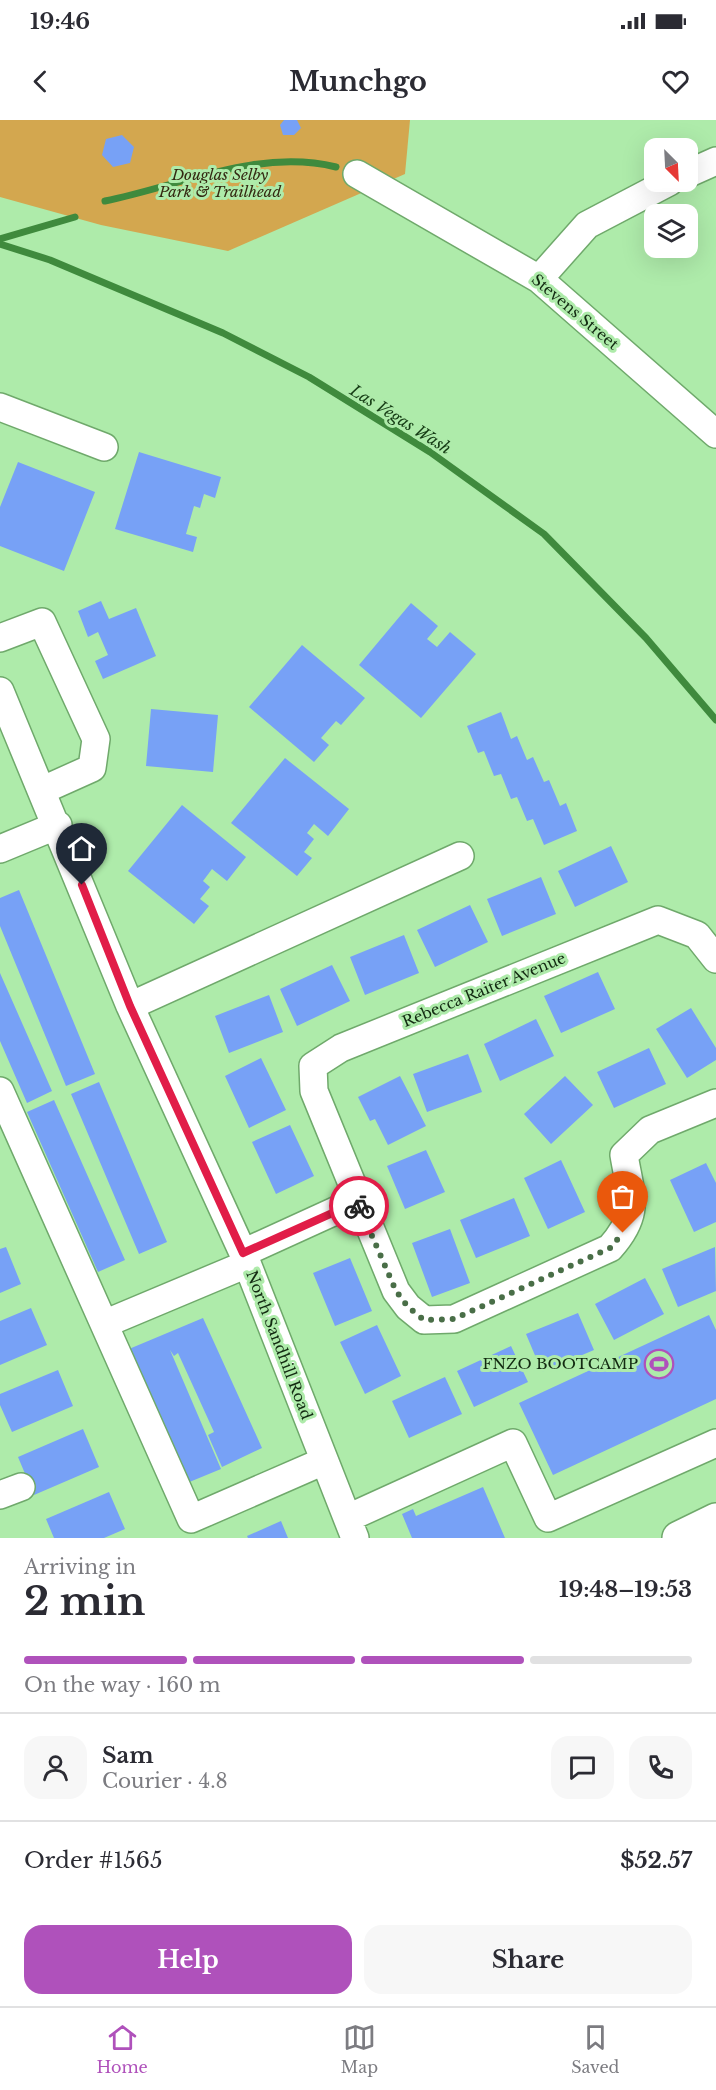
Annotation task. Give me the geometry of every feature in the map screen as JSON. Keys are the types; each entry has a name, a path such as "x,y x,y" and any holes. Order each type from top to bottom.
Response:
{"main road":[{"path":"679,1538 716,1520"}],"street":[{"path":"698,169 716,161"},
{"name":"Stevens Street","path":"357,174 539,279 716,434"},
{"path":"539,279 586,225 650,192"},
{"path":"0,407 104,447"},
{"path":"0,638 42,622 96,739 92,768 43,790"},
{"name":"North Sandhill Road","path":"0,692 58,825 130,1006 245,1259 351,1528"},
{"path":"0,849 58,825"},
{"path":"130,1006 460,856"},
{"name":"Rebecca Raiter Avenue","path":"357,1202 314,1091 313,1066 341,1048 658,920 698,935 716,959"},
{"path":"0,1091 191,1520 324,1461"},
{"path":"104,1324 245,1259 357,1202 396,1291 408,1307 424,1320 454,1319 610,1248 623,1233 633,1209 624,1155 650,1130 716,1103"},
{"path":"351,1528 513,1443 548,1518 716,1443"}],"green space":[{"name":"Douglas Selby Park & Trailhead","path":"0,120 410,120 405,174 228,251 101,225 0,197"}],"building":[{"path":"284,120 297,120 301,128 294,135 283,135 280,125"},
{"path":"122,135 134,147 130,163 113,167 102,155 106,139"},
{"path":"139,452 221,477 215,498 204,494 200,508 194,506 186,534 197,537 193,552 115,529"},
{"path":"18,462 95,492 64,571 0,546 0,507"},
{"path":"101,601 109,619 136,608 156,656 103,679 95,661 108,655 98,632 88,637 78,611"},
{"path":"411,603 438,626 427,639 437,647 450,632 476,654 421,718 359,665"},
{"path":"302,645 365,698 341,725 336,721 321,738 329,745 314,762 249,707"},
{"path":"151,709 218,715 213,772 146,766"},
{"path":"501,712 511,739 517,736 527,760 533,757 544,782 549,780 560,806 566,803 577,831 544,845 533,819 527,821 517,797 511,799 501,774 494,776 484,751 478,753 467,726"},
{"path":"285,758 349,809 328,836 314,824 307,833 314,839 304,852 312,858 297,876 231,823"},
{"path":"182,805 246,857 227,881 212,869 203,881 210,887 200,899 209,906 194,924 128,871"},
{"path":"611,846 628,882 575,907 558,871"},
{"path":"541,877 556,914 502,936 487,899"},
{"path":"19,890 95,1074 66,1086 0,926 0,898"},
{"path":"470,905 488,942 435,967 417,930"},
{"path":"404,935 419,973 365,995 350,957"},
{"path":"332,965 350,1001 297,1026 280,989"},
{"path":"598,972 615,1009 561,1033 544,996"},
{"path":"0,973 52,1091 27,1103 0,1041"},
{"path":"269,995 283,1032 229,1053 215,1016"},
{"path":"691,1008 716,1048 716,1060 687,1078 656,1029"},
{"path":"536,1019 554,1056 500,1081 484,1044"},
{"path":"649,1048 666,1084 614,1108 597,1072"},
{"path":"468,1054 482,1092 427,1112 413,1074"},
{"path":"261,1058 286,1110 249,1128 225,1076"},
{"path":"400,1076 426,1126 388,1145 375,1119 370,1121 358,1097"},
{"path":"565,1076 593,1105 551,1144 524,1114"},
{"path":"99,1082 167,1242 139,1254 71,1094"},
{"path":"54,1100 125,1260 98,1272 27,1112"},
{"path":"290,1125 314,1176 276,1194 252,1142"},
{"path":"426,1150 445,1192 405,1209 387,1166"},
{"path":"561,1160 585,1212 548,1229 524,1178"},
{"path":"706,1163 716,1183 716,1222 694,1232 670,1180"},
{"path":"514,1198 530,1236 476,1258 460,1220"},
{"path":"450,1229 470,1283 432,1297 412,1243"},
{"path":"6,1247 21,1284 0,1293 0,1249"},
{"path":"715,1247 716,1291 678,1307 662,1269"},
{"path":"350,1258 372,1311 335,1326 313,1273"},
{"path":"645,1278 664,1314 614,1340 595,1304"},
{"path":"31,1308 47,1345 0,1365 0,1321"},
{"path":"578,1313 594,1350 542,1372 526,1334"},
{"name":"FNZO BOOTCAMP","path":"709,1315 716,1330 716,1399 553,1475 519,1403"},
{"path":"203,1318 262,1448 222,1467 208,1435 214,1432 178,1353 174,1356 170,1350 221,1469 187,1483 129,1349"},
{"path":"377,1325 401,1376 365,1394 340,1342"},
{"path":"511,1346 528,1382 474,1407 457,1371"},
{"path":"58,1370 73,1406 12,1432 0,1405 0,1394"},
{"path":"445,1377 462,1414 409,1438 392,1401"},
{"path":"83,1429 99,1467 34,1495 18,1457"},
{"path":"483,1487 505,1538 412,1538 402,1514 413,1509 416,1516"},
{"path":"109,1492 125,1529 104,1538 54,1538 46,1519"},
{"path":"281,1521 288,1538 248,1538 247,1536"}],"waterway":[{"path":"105,201 248,165 307,162 336,167"},
{"path":"0,239 75,217"},
{"name":"Las Vegas Wash","path":"0,244 50,260 223,333 309,377 430,452 544,534 646,638 716,720"}],"way so far":[{"path":"359,1206 396,1291 408,1307 424,1320 454,1319 610,1248 623,1233"}],"place":[{"name":"FNZO BOOTCAMP","path":"659,1364"}],"route":[{"path":"82,885 130,1006 243,1253 357,1202 359,1206"}]}
